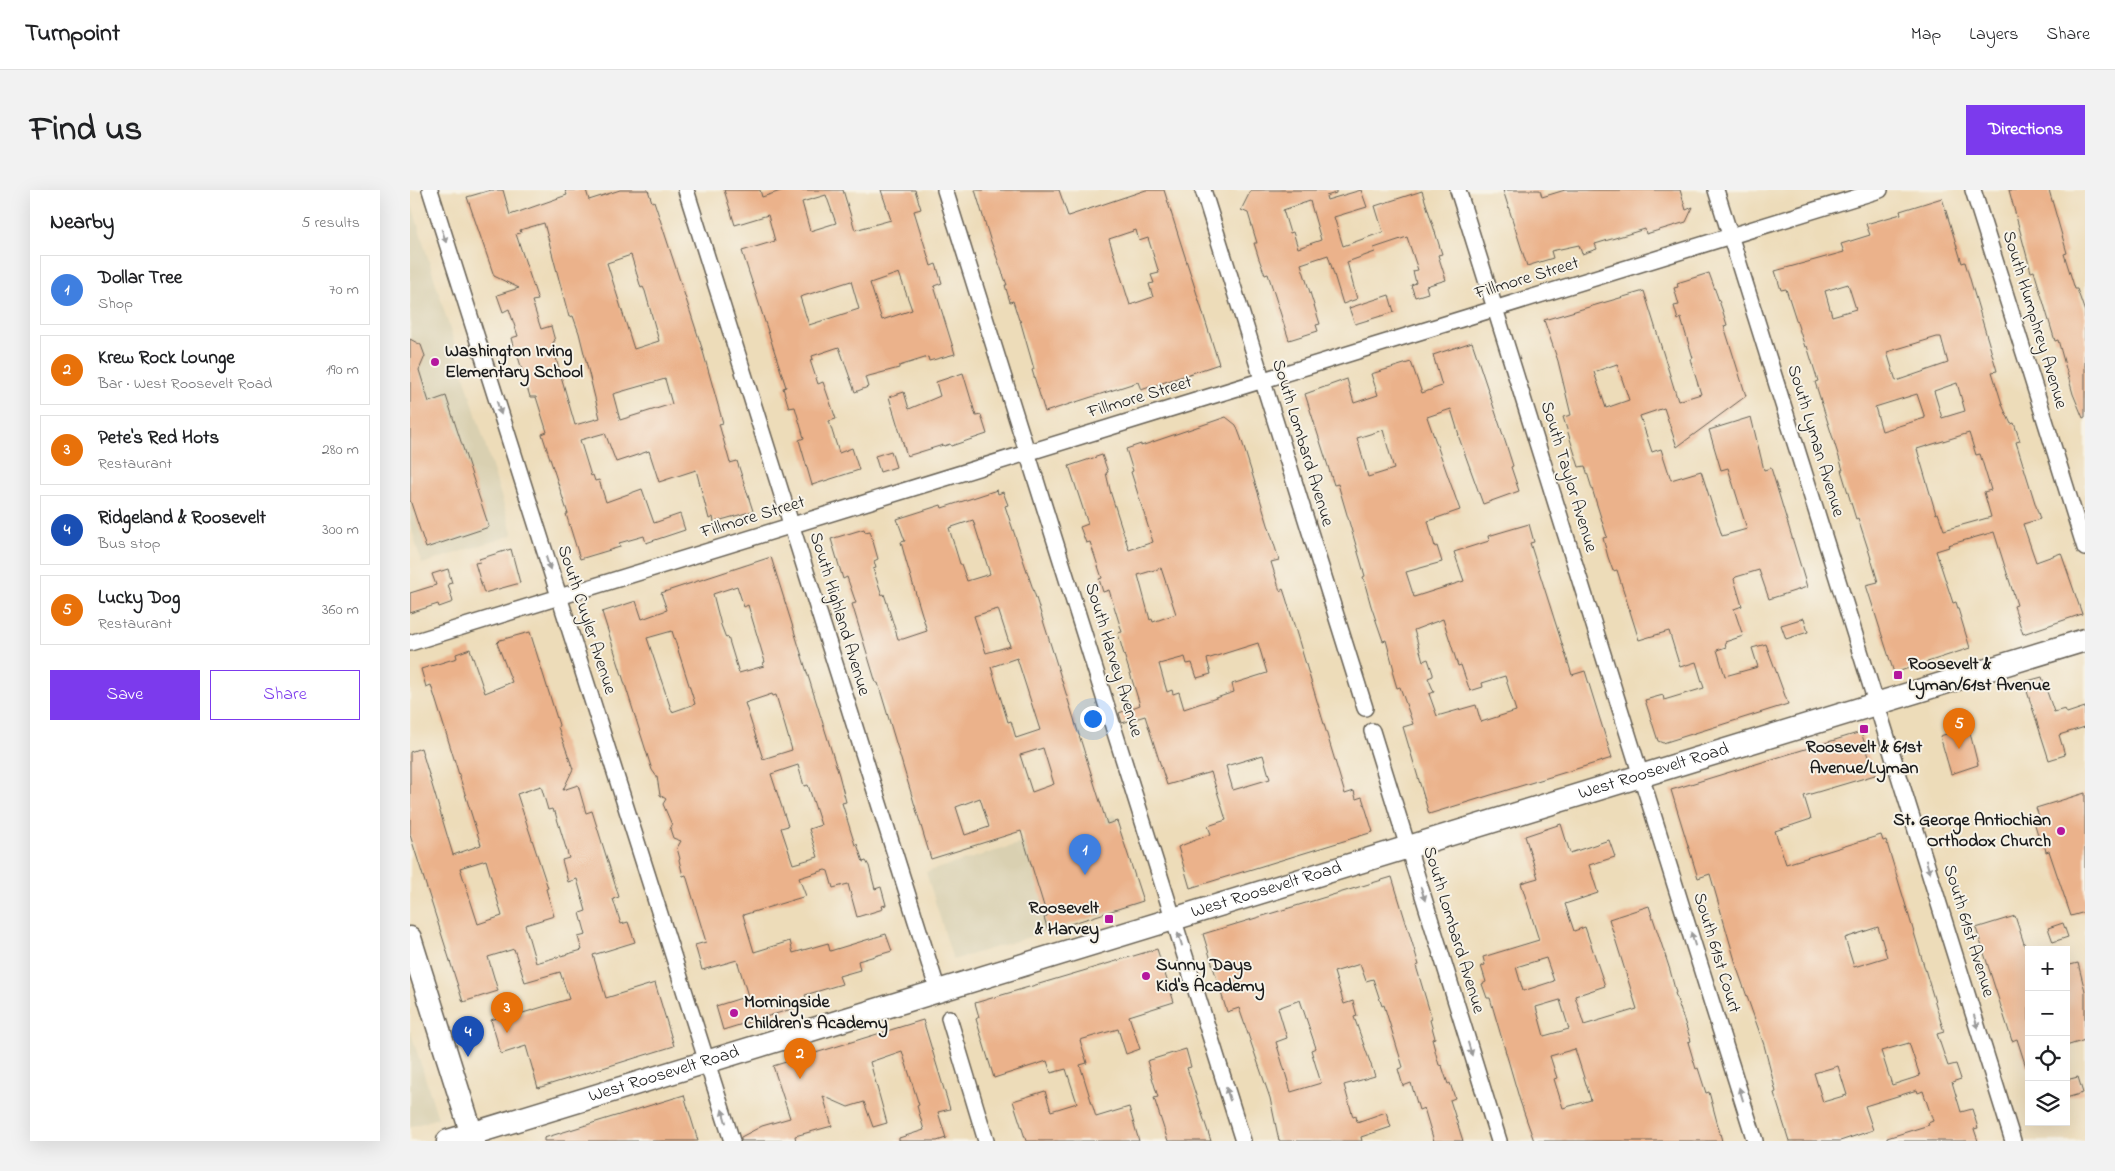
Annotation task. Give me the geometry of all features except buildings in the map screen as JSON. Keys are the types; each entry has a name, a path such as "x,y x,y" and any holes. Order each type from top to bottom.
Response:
{"main road":[{"name":"West Roosevelt Road","path":"448,1141 473,1137 707,1062 2085,640"},
{"path":"410,938 473,1137"}],"street":[{"name":"South Cuyler Avenue","path":"430,190 732,1141"},
{"name":"South Highland Avenue","path":"686,190 938,991"},
{"name":"South Harvey Avenue","path":"945,190 1242,1141"},
{"name":"South Lombard Avenue","path":"1203,190 1365,708"},
{"name":"South Taylor Avenue","path":"1458,190 1642,776"},
{"name":"South Lyman Avenue","path":"1716,190 1878,704"},
{"name":"Fillmore Street","path":"410,643 1880,190"},
{"name":"South Humphrey Avenue","path":"1973,190 2085,548"},
{"name":"South 61st Avenue","path":"1878,704 2013,1141"},
{"name":"South Lombard Avenue","path":"1372,731 1499,1141"},
{"name":"South 61st Court","path":"1642,776 1755,1141"},
{"path":"949,1018 986,1141"}],"shaded area":[{"name":"Washington Irving Elementary School","path":"410,199 513,535 422,564 410,524"},
{"path":"1115,815 1142,903 953,960 926,872"},
{"path":"410,1030 438,1118 410,1127"}],"place":[{"name":"Washington Irving Elementary School","path":"435,362"},
{"name":"Roosevelt & Lyman/61st Avenue","path":"1898,675"},
{"name":"Roosevelt & 61st Avenue/Lyman","path":"1864,729"},
{"name":"Lucky Dog","path":"1959,749"},
{"name":"St. George Antiochian Orthodox Church","path":"2061,831"},
{"name":"Dollar Tree","path":"1085,875"},
{"name":"Roosevelt & Harvey","path":"1109,919"},
{"name":"Sunny Days Kid's Academy","path":"1146,976"},
{"name":"Morningside Children's Academy","path":"734,1013"},
{"name":"Pete's Red Hots","path":"507,1033"},
{"name":"Ridgeland & Roosevelt","path":"468,1057"},
{"name":"Krew Rock Lounge","path":"800,1079"}]}
